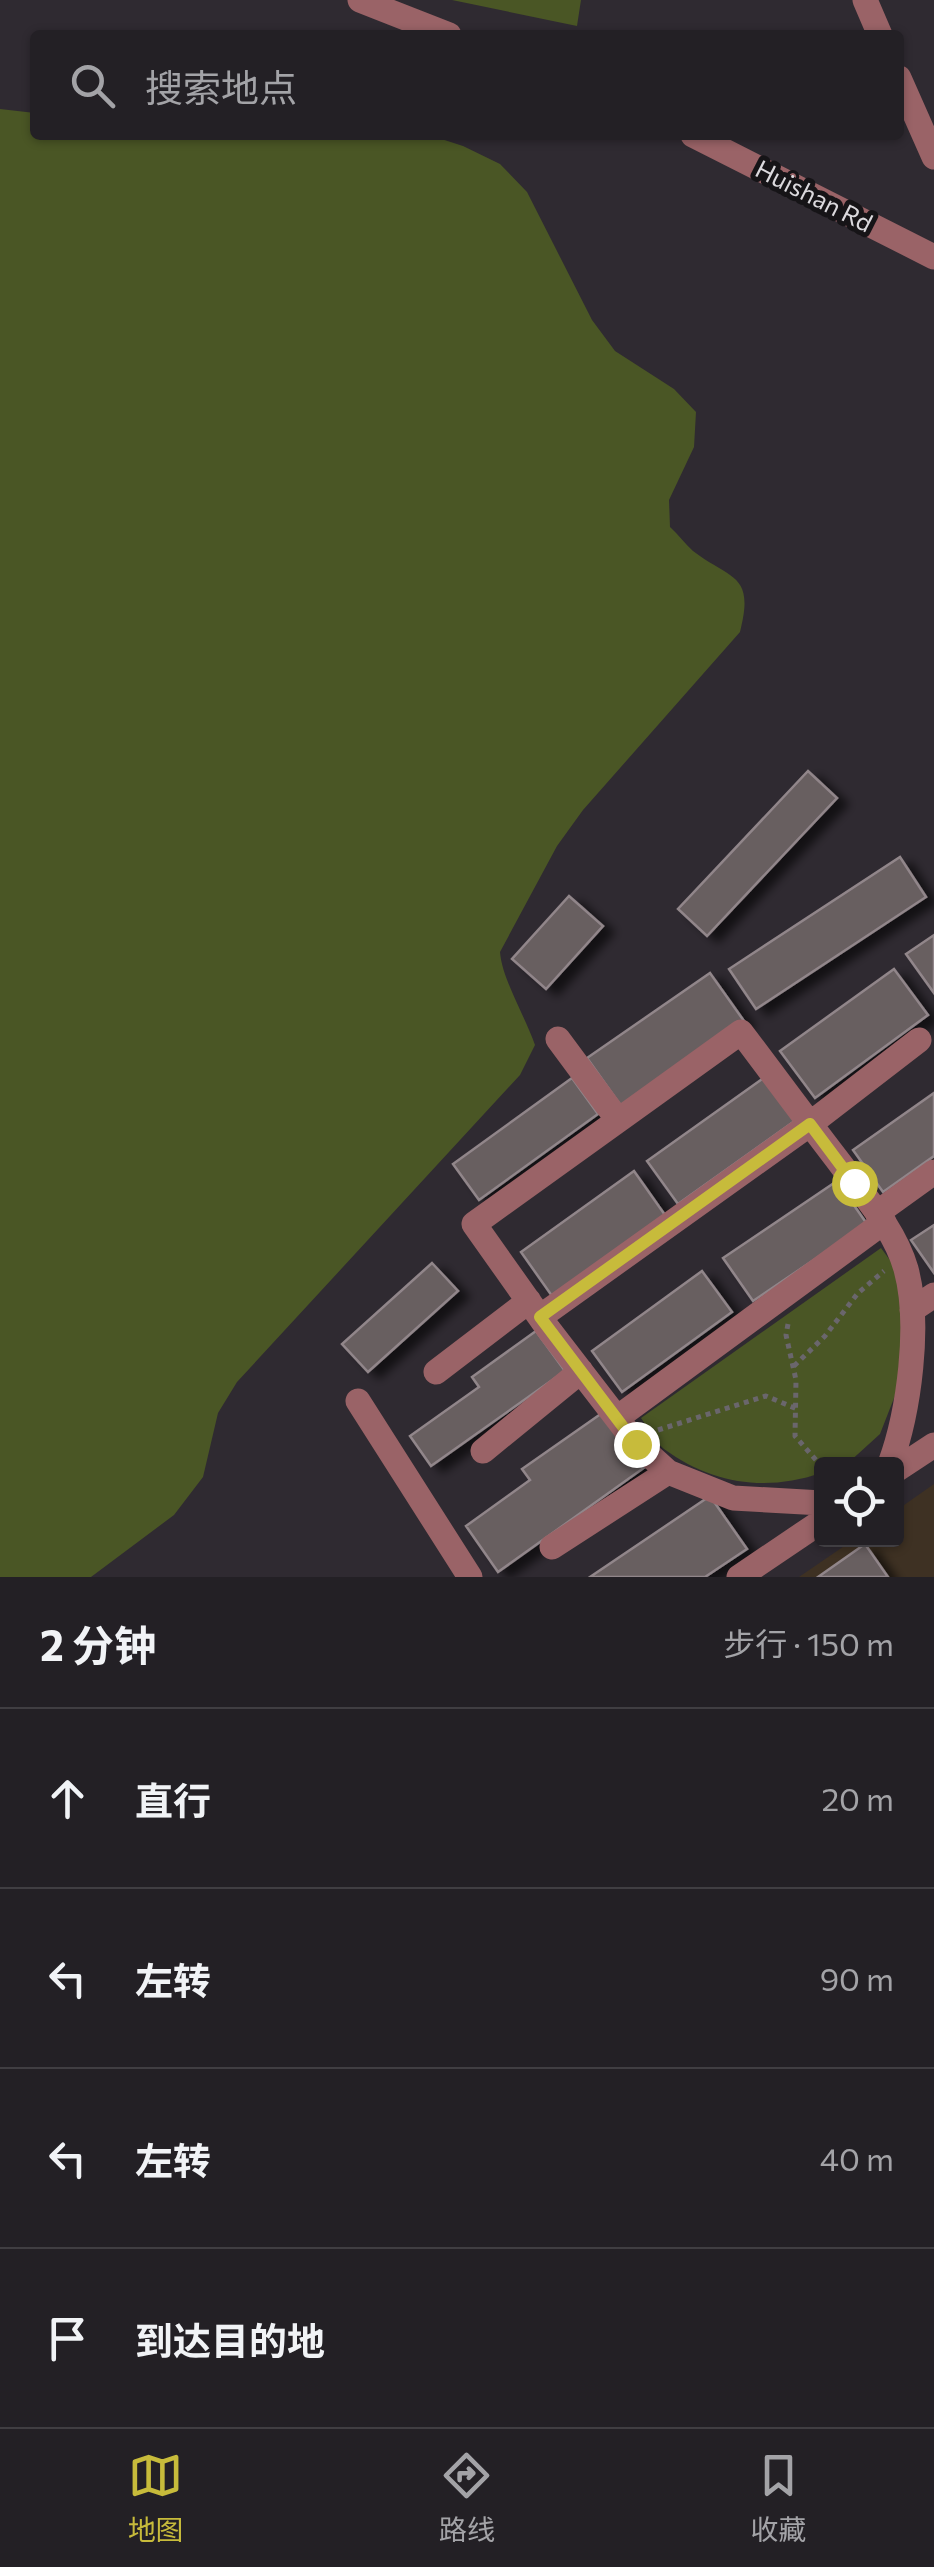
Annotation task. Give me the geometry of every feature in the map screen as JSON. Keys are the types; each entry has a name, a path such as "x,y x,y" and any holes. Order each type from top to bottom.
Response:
{"street":[{"path":"360,0 436,30"},
{"path":"865,0 878,30"},
{"path":"904,89 934,157"},
{"name":"Huishan Rd","path":"703,140 934,257"},
{"path":"814,1503 734,1498 668,1472 636,1444 474,1224 741,1032 880,1218 906,1268 912,1310 909,1375 893,1457"},
{"path":"558,1039 618,1120"},
{"path":"436,1372 810,1124 919,1040"},
{"path":"617,1418 880,1218 934,1172"},
{"path":"912,1310 934,1295"},
{"path":"482,1451 582,1371"},
{"path":"358,1402 470,1577"},
{"path":"904,1465 934,1445"},
{"path":"552,1546 668,1472"},
{"path":"738,1577 814,1526"}],"path":[{"path":"794,1366 891,1262 906,1268"},
{"path":"786,1315 790,1320 786,1335 798,1408 794,1436 814,1458"},
{"path":"636,1444 651,1432 675,1423 766,1396 798,1408"}],"shaded area":[{"path":"934,1484 934,1577 799,1577 843,1547 904,1547 904,1505"}],"green space":[{"path":"452,0 581,0 577,26"},
{"path":"0,109 30,112 30,140 444,140 500,164 527,192 592,320 615,351 674,389 696,412 694,447 669,500 670,527 693,551 729,574 742,588 744,613 740,632 583,810 557,846 500,952 509,986 535,1045 520,1075 237,1382 218,1413 203,1477 174,1515 91,1577 0,1577"},
{"path":"881,1248 898,1271 904,1345 896,1393 880,1434 855,1457 814,1457 814,1475 800,1479 740,1481 682,1461 658,1443 641,1418"}],"building":[{"path":"808,771 837,798 707,936 678,909"},
{"path":"900,857 926,897 756,1009 729,969"},
{"path":"569,896 603,926 546,989 512,959"},
{"path":"934,935 934,993 906,954"},
{"path":"894,969 928,1015 815,1098 780,1051"},
{"path":"710,973 744,1021 621,1106 587,1058"},
{"path":"765,1077 796,1120 678,1204 647,1161"},
{"path":"572,1078 598,1114 479,1200 453,1164"},
{"path":"934,1093 934,1156 883,1192 853,1150"},
{"path":"634,1171 665,1215 552,1296 521,1252"},
{"path":"837,1181 867,1224 753,1301 723,1258"},
{"path":"934,1225 934,1273 911,1240"},
{"path":"432,1263 458,1291 368,1372 342,1344"},
{"path":"702,1271 732,1312 622,1392 592,1351"},
{"path":"536,1331 565,1371 431,1466 410,1436 479,1387 472,1377"},
{"path":"605,1411 645,1467 498,1572 466,1526 530,1480 522,1469"},
{"path":"710,1496 747,1549 705,1577 590,1577"},
{"path":"861,1547 867,1547 888,1577 818,1577"}],"route":[{"path":"636,1444 540,1317 810,1124 854,1183"}]}
